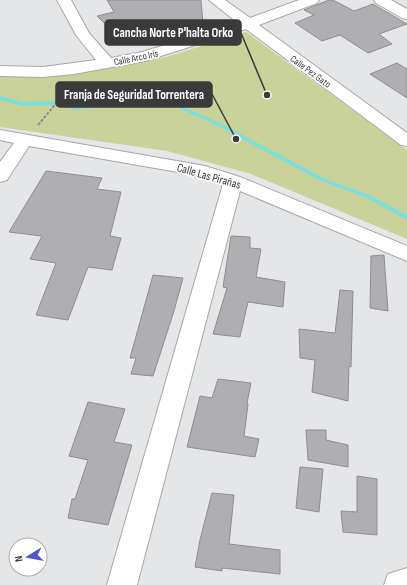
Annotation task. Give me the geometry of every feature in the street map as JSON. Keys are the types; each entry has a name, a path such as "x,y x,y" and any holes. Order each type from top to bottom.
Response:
{"street":[{"path":"64,0 83,36 107,63"},
{"name":"Calle Pez Gato","path":"216,0 407,140"},
{"name":"Calle Arco Iris","path":"0,71 43,72 74,69 169,50 248,24 312,0"},
{"path":"381,0 407,15"},
{"name":"Calle Las Pirañas","path":"0,135 198,170 233,181 407,254"},
{"path":"0,176 25,139"},
{"path":"122,585 233,181"},
{"path":"399,585 407,583"}],"path":[{"path":"25,139 64,94 74,69"}],"green space":[{"path":"246,32 407,150 407,239 251,174 167,151 0,127 0,77 71,74 166,57"}],"building":[{"path":"107,0 201,0 203,24 156,25 162,33 122,40 97,16 114,12"},
{"path":"329,0 333,0 354,11 373,4 407,24 379,34 392,44 368,53 340,35 322,41 295,23 314,15 304,10"},
{"path":"397,63 407,69 407,98 370,74"},
{"path":"46,171 102,178 97,189 121,192 110,236 121,238 112,270 88,267 68,320 36,315 56,263 30,259 42,236 9,232"},
{"path":"231,236 250,237 250,248 261,249 256,277 285,282 283,307 248,302 240,337 213,334 227,288 223,287"},
{"path":"384,255 388,311 370,308 371,256"},
{"path":"153,275 183,278 153,376 131,374 136,358 130,358"},
{"path":"340,290 353,291 351,367 349,366 348,401 312,392 315,360 300,358 299,329 335,333"},
{"path":"218,379 251,383 247,403 244,436 259,439 255,457 187,447 200,396 212,398"},
{"path":"88,402 125,409 114,442 132,445 108,525 68,518 72,499 75,499 88,460 69,456"},
{"path":"306,430 326,430 326,440 348,445 348,467 308,460"},
{"path":"300,467 323,469 319,512 296,508"},
{"path":"357,476 377,479 377,535 343,532 341,511 357,512"},
{"path":"212,493 234,495 229,544 280,550 280,574 222,568 222,571 195,567"}],"waterway":[{"path":"0,98 23,104 57,103 74,108 132,98 175,105 220,125 321,179 369,197 407,218"}],"place":[{"name":"Cancha Norte P'halta Orko","path":"267,95"},
{"name":"Franja de Seguridad Torrentera","path":"236,139"}]}
